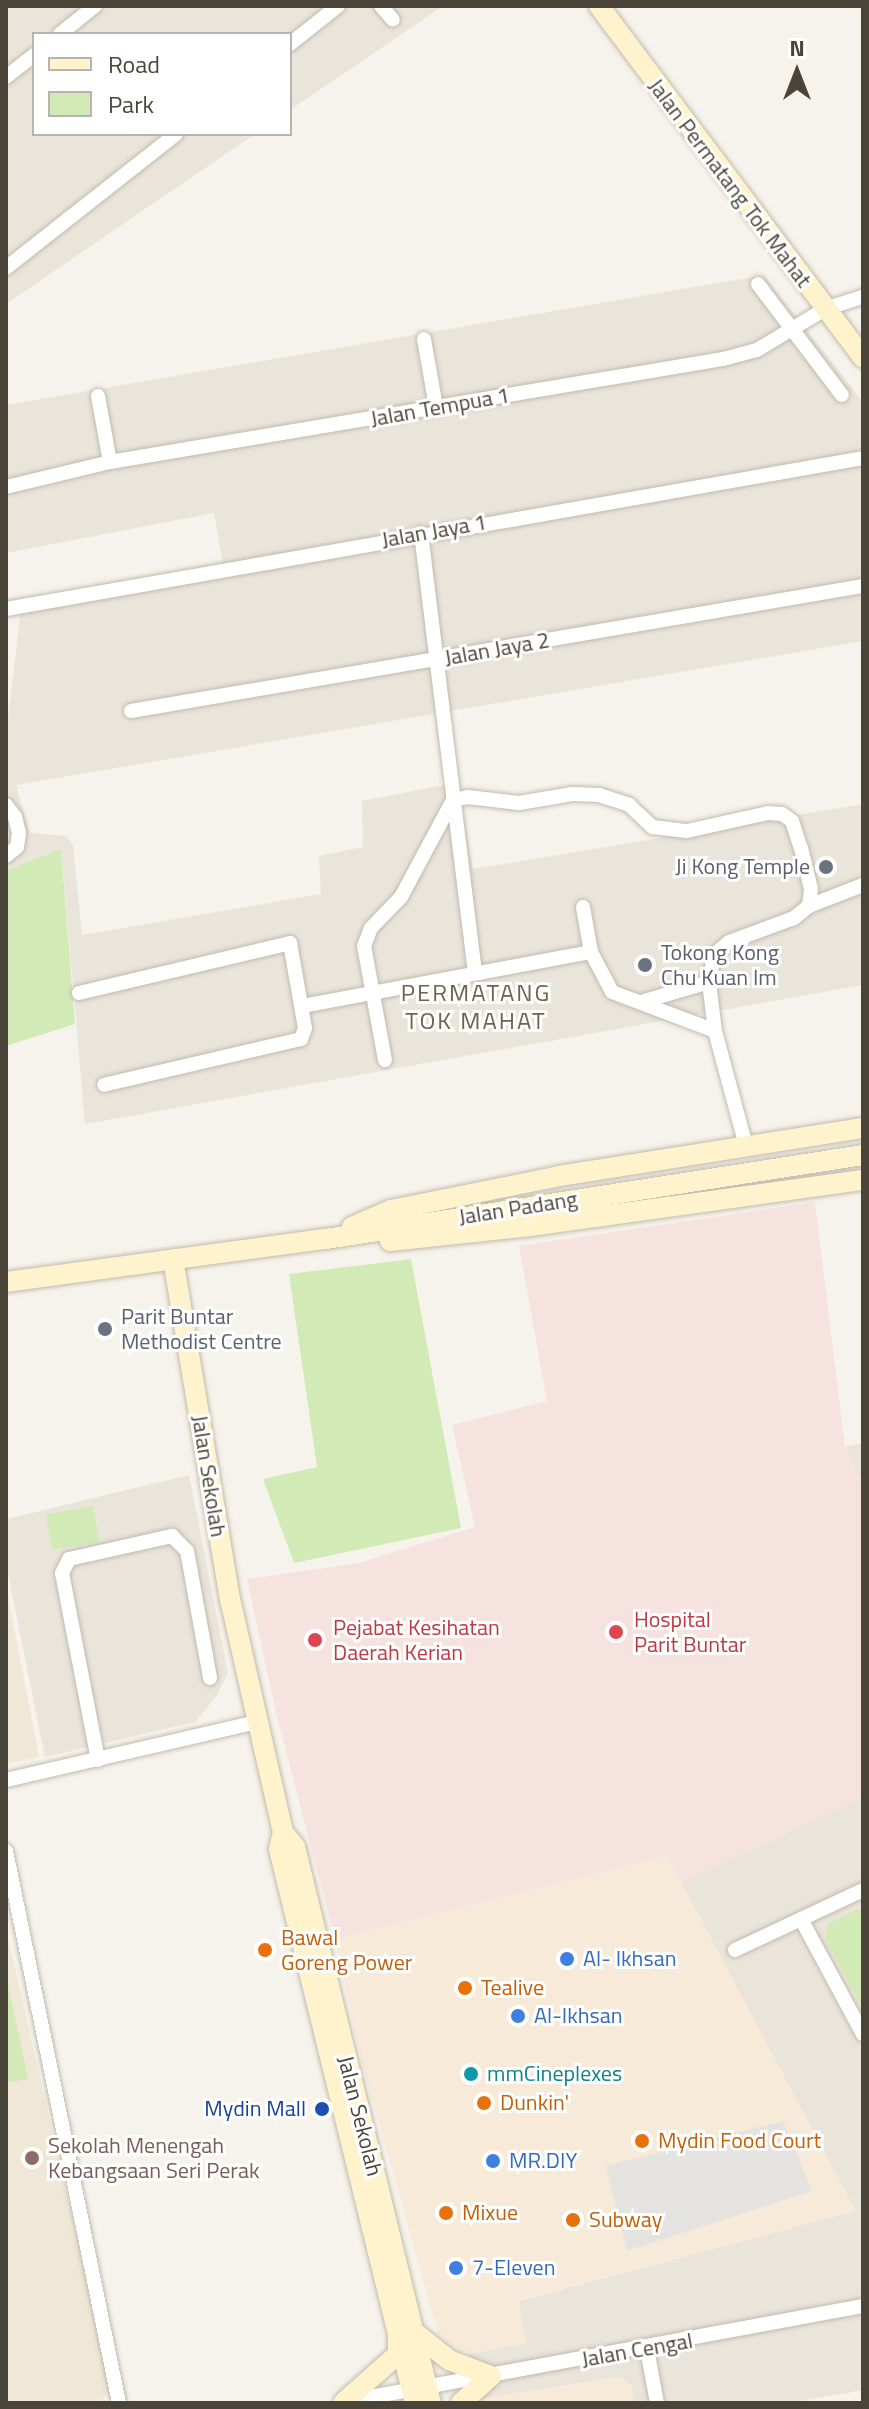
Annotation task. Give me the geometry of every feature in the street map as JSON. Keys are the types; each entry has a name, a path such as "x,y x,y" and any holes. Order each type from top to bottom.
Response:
{"street":[{"path":"62,32 95,6"},
{"path":"292,42 338,6"},
{"path":"381,6 393,20"},
{"name":"Jalan Permatang Tok Mahat","path":"607,9 863,358"},
{"path":"6,77 32,57"},
{"path":"6,268 173,136"},
{"path":"758,284 842,395"},
{"name":"Jalan Tempua 1","path":"6,487 110,462 723,359 757,350 825,309 863,297"},
{"path":"424,339 436,407"},
{"path":"98,396 110,462"},
{"name":"Jalan Jaya 1","path":"6,609 421,533 863,458"},
{"path":"421,533 475,973"},
{"name":"Jalan Jaya 2","path":"131,711 863,586"},
{"path":"453,800 468,797 519,803 572,794 599,795 629,805 653,827 687,831 768,813 782,814 792,821 801,848 811,889 809,906"},
{"path":"385,1060 364,946 371,928 401,897 453,800"},
{"path":"6,805 15,817 19,833 17,847 6,856"},
{"path":"746,1146 715,1031 709,982 715,954 729,942 794,918 809,906 863,885"},
{"path":"583,907 591,952 612,992 715,1031"},
{"path":"79,993 290,943 305,1028 301,1039 104,1085"},
{"path":"302,1006 591,952"},
{"path":"640,1002 709,982"},
{"path":"326,1239 391,1210 559,1176 863,1128"},
{"name":"Jalan Padang","path":"6,1282 326,1239 863,1155"},
{"path":"326,1239 384,1242 530,1226 863,1180"},
{"name":"Jalan Sekolah","path":"173,1259 230,1599 283,1832 295,1847 421,2396"},
{"path":"98,1760 62,1573 69,1559 172,1536 187,1551 210,1678"},
{"path":"6,1780 258,1722"},
{"path":"6,1851 119,2403"},
{"path":"735,1950 863,1890"},
{"path":"801,1919 863,2034"},
{"name":"Jalan Cengal","path":"337,2403 421,2396 491,2376 863,2306"},
{"path":"344,2402 398,2354 406,2334 449,2360 491,2376 461,2403"},
{"path":"647,2349 657,2403"},
{"path":"344,2402 352,2403"}],"shaded area":[{"path":"6,6 443,6 292,109 292,32 32,32 32,136 252,136 6,304"},
{"path":"764,275 863,402 863,641 16,785 30,833 66,836 73,845 82,935 321,894 319,856 363,847 362,801 444,785 463,810 473,869 863,804 863,985 85,1124 61,849 6,870 6,737 22,599 223,563 214,513 6,553 6,405"},
{"name":"Hospital Parit Buntar","path":"815,1202 845,1447 863,1485 863,1797 681,1882 667,1856 335,1939 276,1713 247,1579 359,1563 475,1527 452,1425 547,1401 519,1246"},
{"path":"863,1443 863,1485 845,1447"},
{"path":"189,1475 228,1673 216,1697 195,1722 45,1757 6,1563 6,1519"},
{"path":"6,1586 39,1757 6,1764"},
{"path":"863,1797 863,2390 789,2403 634,2403 631,2386 620,2377 478,2399 469,2354 526,2343 518,2301 855,2211 681,1882"},
{"path":"667,1856 856,2211 518,2300 526,2344 469,2354 450,2346 438,2333 362,2062 335,1939"},
{"name":"Sekolah Menengah Kebangsaan Seri Perak","path":"6,1929 111,2387 100,2403 6,2403"},
{"path":"783,2121 812,2191 627,2251 606,2166"},
{"path":"620,2377 631,2385 634,2403 475,2403 478,2399"}],"green space":[{"path":"61,849 75,1024 6,1046 6,870"},
{"path":"411,1259 461,1528 294,1563 263,1479 317,1467 289,1274"},
{"path":"93,1506 99,1541 52,1550 46,1514"},
{"path":"863,1907 863,2008 826,1940 827,1924"},
{"path":"6,1975 28,2079 6,2082"}],"place":[{"name":"Ji Kong Temple","path":"826,867"},
{"name":"Tokong Kong Chu Kuan Im","path":"645,965"},
{"name":"Parit Buntar Methodist Centre","path":"105,1329"},
{"name":"Hospital Parit Buntar","path":"616,1632"},
{"name":"Pejabat Kesihatan Daerah Kerian","path":"315,1640"},
{"name":"Bawal Goreng Power","path":"265,1950"},
{"name":"Al- Ikhsan","path":"567,1959"},
{"name":"Tealive","path":"465,1988"},
{"name":"Al-Ikhsan","path":"518,2016"},
{"name":"mmCineplexes","path":"471,2074"},
{"name":"Dunkin'","path":"484,2103"},
{"name":"Mydin Mall","path":"322,2109"},
{"name":"Mydin Food Court","path":"642,2141"},
{"name":"Sekolah Menengah Kebangsaan Seri Perak","path":"32,2158"},
{"name":"MR.DIY","path":"493,2161"},
{"name":"Mixue","path":"446,2213"},
{"name":"Subway","path":"573,2220"},
{"name":"7-Eleven","path":"456,2268"}],"district":[{"name":"PERMATANG TOK MAHAT","path":"476,1007"}]}
